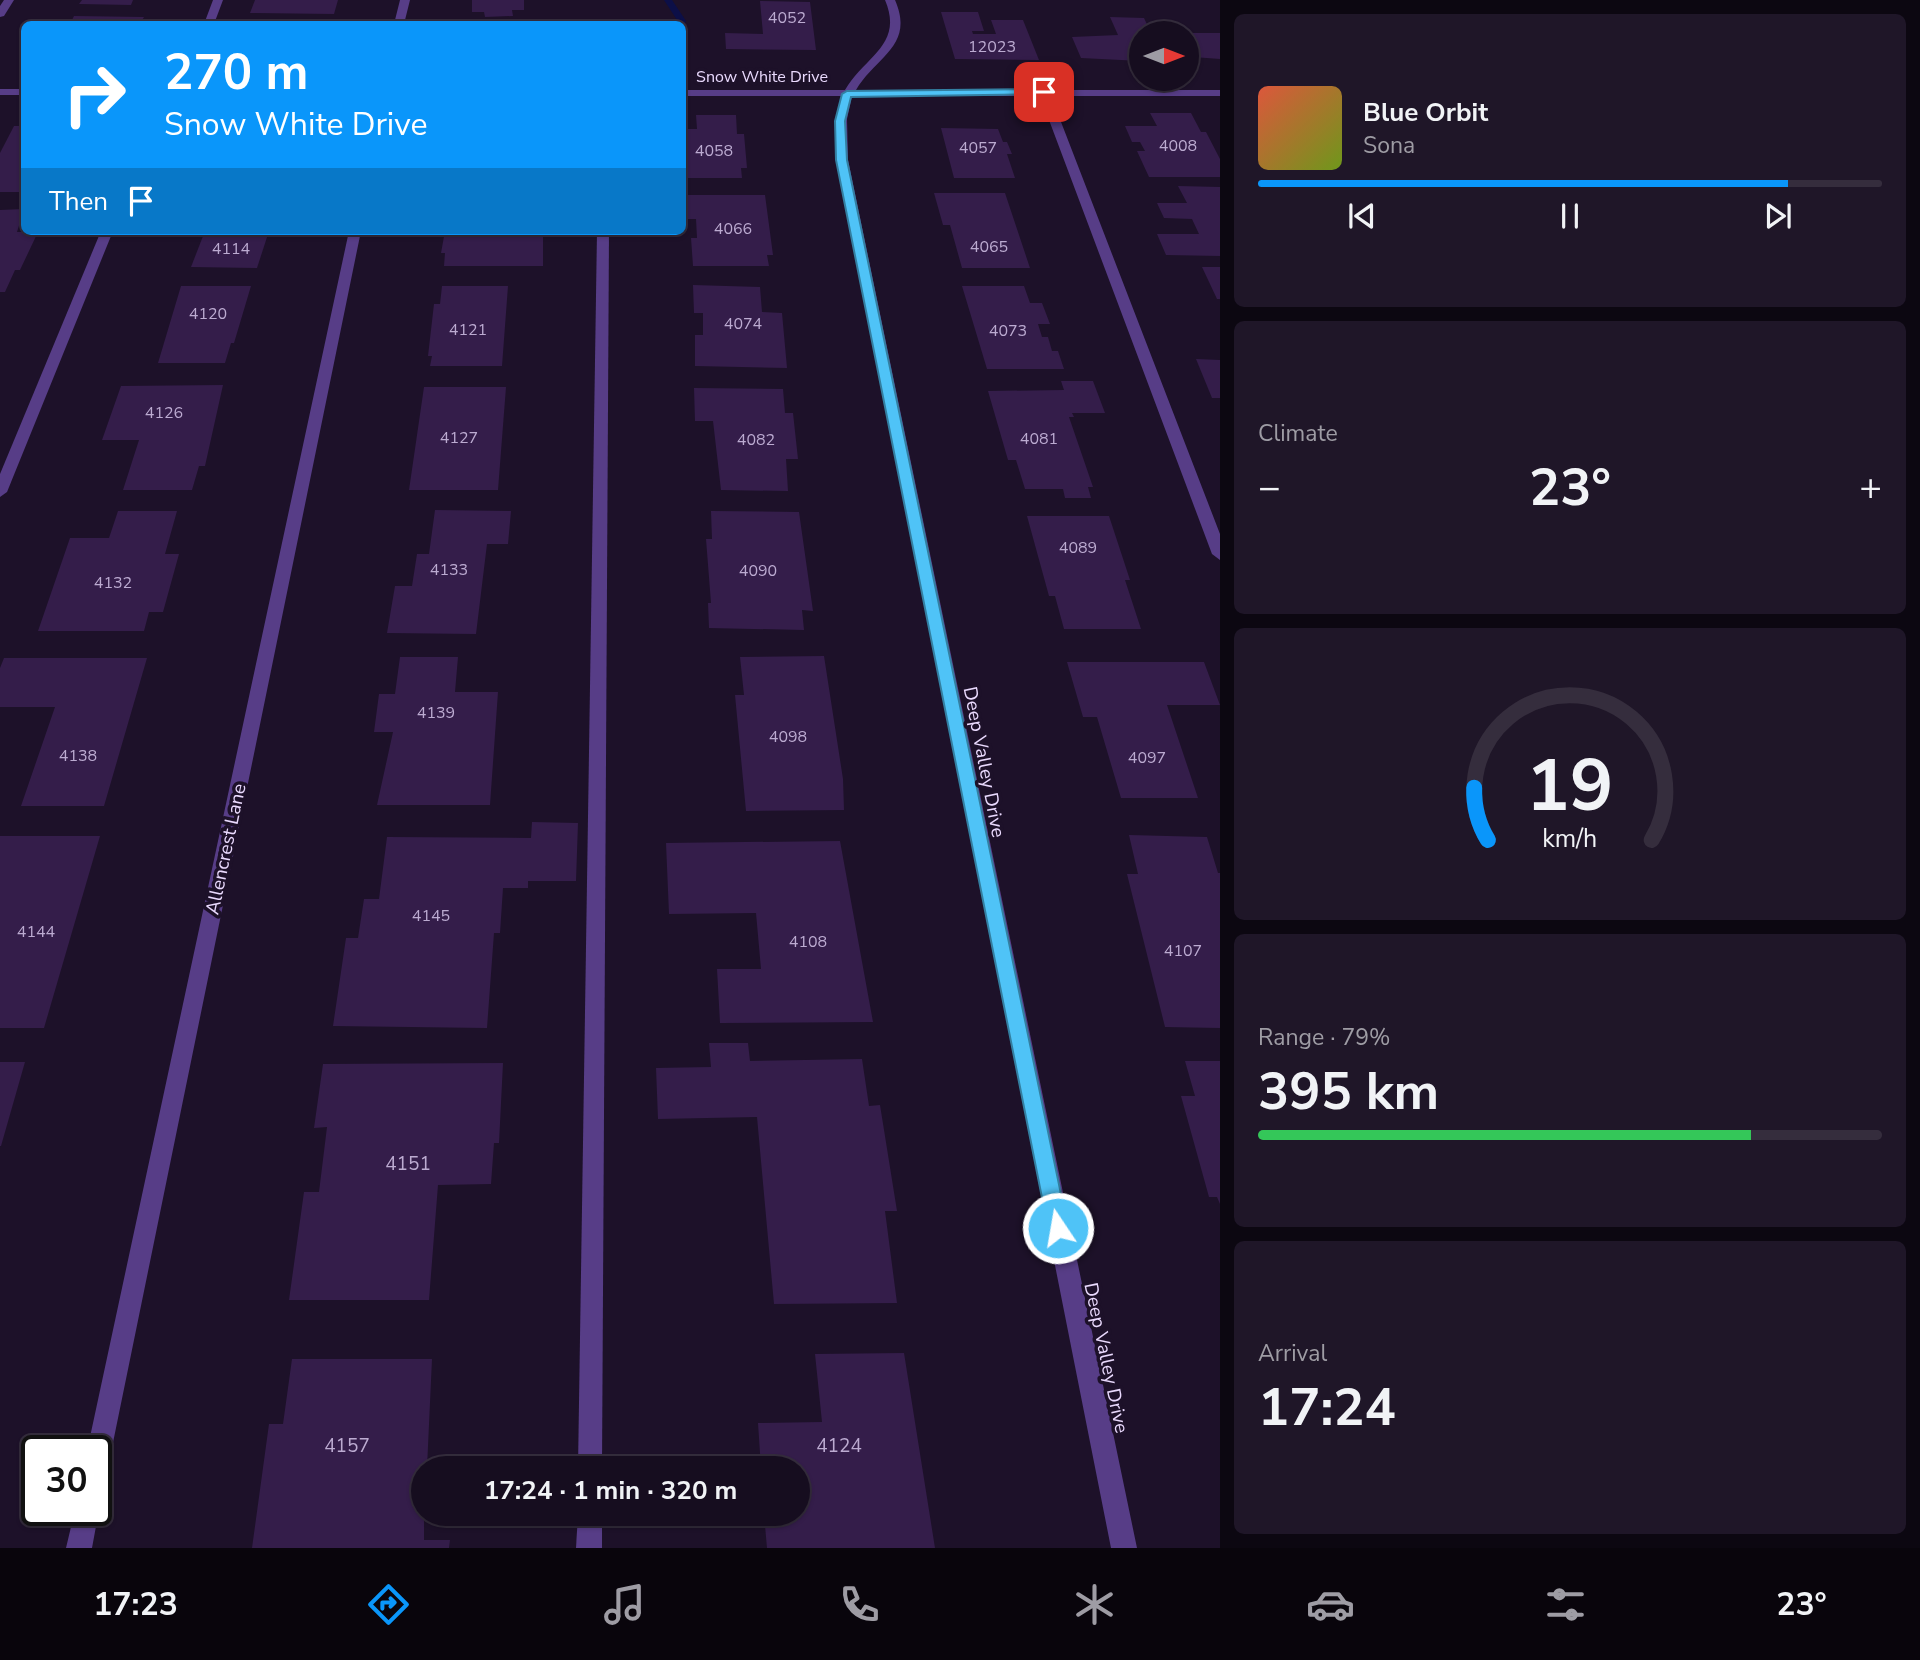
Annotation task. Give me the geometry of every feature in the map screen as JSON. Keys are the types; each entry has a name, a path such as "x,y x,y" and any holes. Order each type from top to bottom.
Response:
{"street":[{"path":"0,14 9,0"},
{"path":"210,21 218,0"},
{"path":"400,21 405,0"},
{"name":"Deep Valley Drive","path":"890,0 899,17 896,31 888,45 847,94 840,121 842,160 1124,1548"},
{"path":"0,92 21,92"},
{"path":"1044,92 1220,554"},
{"name":"Snow White Drive","path":"686,93 1220,93"},
{"path":"0,492 105,235"},
{"name":"Allencrest Lane","path":"103,1435 354,235"},
{"path":"590,1456 603,235"},
{"path":"79,1548 84,1526"},
{"path":"589,1548 590,1526"}],"building":[{"path":"82,0 133,0 131,5 79,4"},
{"path":"255,0 338,0 334,14 250,13"},
{"path":"472,0 524,0 524,10 512,10 513,16 485,17 484,12 472,12"},
{"path":"760,1 810,2 816,50 726,49 725,33 763,34"},
{"path":"941,12 978,12 984,31 972,31 973,34 996,34 991,20 1023,20 1039,60 955,59"},
{"path":"74,16 144,17 142,21 72,21"},
{"path":"1110,17 1144,18 1145,21 1129,21 1129,60 1081,58 1072,37 1118,35"},
{"path":"1199,33 1220,33 1220,59 1199,57"},
{"path":"1150,113 1191,113 1201,132 1206,132 1220,159 1220,177 1149,177 1137,151 1145,151 1140,142 1132,142 1125,126 1157,126"},
{"path":"696,115 736,115 737,134 744,134 747,168 741,168 742,178 686,178 686,129 697,129"},
{"path":"14,126 21,126 21,192 0,192 0,153"},
{"path":"941,128 998,129 1012,154 1007,154 1015,178 954,178"},
{"path":"1178,186 1220,187 1220,256 1166,255 1157,234 1199,234 1192,219 1164,218 1157,203 1187,203"},
{"path":"934,193 1005,193 1030,268 962,268 950,225 943,225"},
{"path":"686,195 765,195 773,255 767,255 769,266 693,266 691,238 697,238 696,219 688,219"},
{"path":"21,209 17,232 21,232 21,235 37,235 20,270 15,270 5,292 0,292 0,210"},
{"path":"203,235 268,235 257,268 191,267"},
{"path":"444,235 543,235 543,266 444,266 445,253 441,253"},
{"path":"1202,267 1220,267 1220,299 1217,299"},
{"path":"693,285 760,287 762,312 782,313 787,368 695,366 695,335 703,335 703,313 694,313"},
{"path":"181,286 251,286 234,343 231,343 225,363 158,363"},
{"path":"442,286 508,286 502,366 430,366 432,356 428,356 434,304 440,304"},
{"path":"962,286 1024,286 1030,303 1042,303 1050,324 1038,324 1042,337 1048,337 1052,351 1058,351 1064,369 987,369"},
{"path":"1196,359 1220,360 1220,398 1212,398"},
{"path":"1061,381 1093,381 1105,413 1072,413 1074,417 1069,417 1093,487 1088,487 1091,498 1065,498 1063,489 1025,489 1016,460 1008,460 988,391 1064,390"},
{"path":"223,385 205,466 199,466 192,490 123,490 139,440 102,440 121,386"},
{"path":"424,387 506,387 498,490 409,490"},
{"path":"694,388 783,389 785,413 793,413 798,459 786,459 788,491 721,490 713,421 695,421"},
{"path":"435,510 511,511 508,544 487,544 476,634 387,633 395,586 412,586 417,554 429,554"},
{"path":"118,511 177,511 165,554 179,554 163,612 149,612 144,631 38,631 70,538 109,538"},
{"path":"711,511 799,512 813,611 802,610 804,630 709,628 708,603 711,603 706,539 712,539"},
{"path":"1027,516 1109,516 1130,580 1125,580 1141,629 1064,629 1055,596 1049,596"},
{"path":"824,656 843,779 844,810 746,811 735,695 744,695 740,657"},
{"path":"400,657 458,657 455,692 498,692 490,805 377,805 393,732 374,732 379,694 395,694"},
{"path":"4,658 147,658 104,806 21,806 55,707 0,707 0,668"},
{"path":"1067,662 1204,662 1220,705 1167,705 1198,798 1121,798 1097,717 1083,717"},
{"path":"532,822 578,823 576,881 528,881 528,888 503,888 500,933 494,933 487,1028 333,1026 346,938 358,938 364,899 379,899 387,837 531,838"},
{"path":"1129,835 1207,837 1220,873 1220,1028 1165,1027 1127,874 1138,874"},
{"path":"0,836 100,836 44,1028 0,1028"},
{"path":"840,841 873,1022 720,1023 717,969 761,969 756,913 669,914 666,843"},
{"path":"709,1043 748,1043 750,1061 862,1059 869,1106 880,1105 897,1211 885,1211 897,1303 774,1304 757,1117 658,1119 656,1068 711,1067"},
{"path":"1185,1061 1220,1061 1220,1204 1217,1197 1209,1197 1181,1096 1195,1096"},
{"path":"0,1062 25,1062 1,1146 0,1146"},
{"path":"503,1063 499,1143 494,1143 491,1184 438,1185 429,1300 289,1300 304,1192 319,1192 327,1127 314,1128 323,1064"},
{"path":"904,1353 935,1548 767,1548 765,1526 810,1526 810,1456 760,1456 758,1423 822,1422 815,1354"},
{"path":"292,1359 432,1359 428,1456 411,1456 411,1526 424,1526 424,1540 450,1540 449,1548 252,1548 269,1424 283,1424"}],"waterway":[{"path":"668,0 682,21"}],"route":[{"path":"1044,92 847,94 840,121 842,160 1058,1228"}]}
